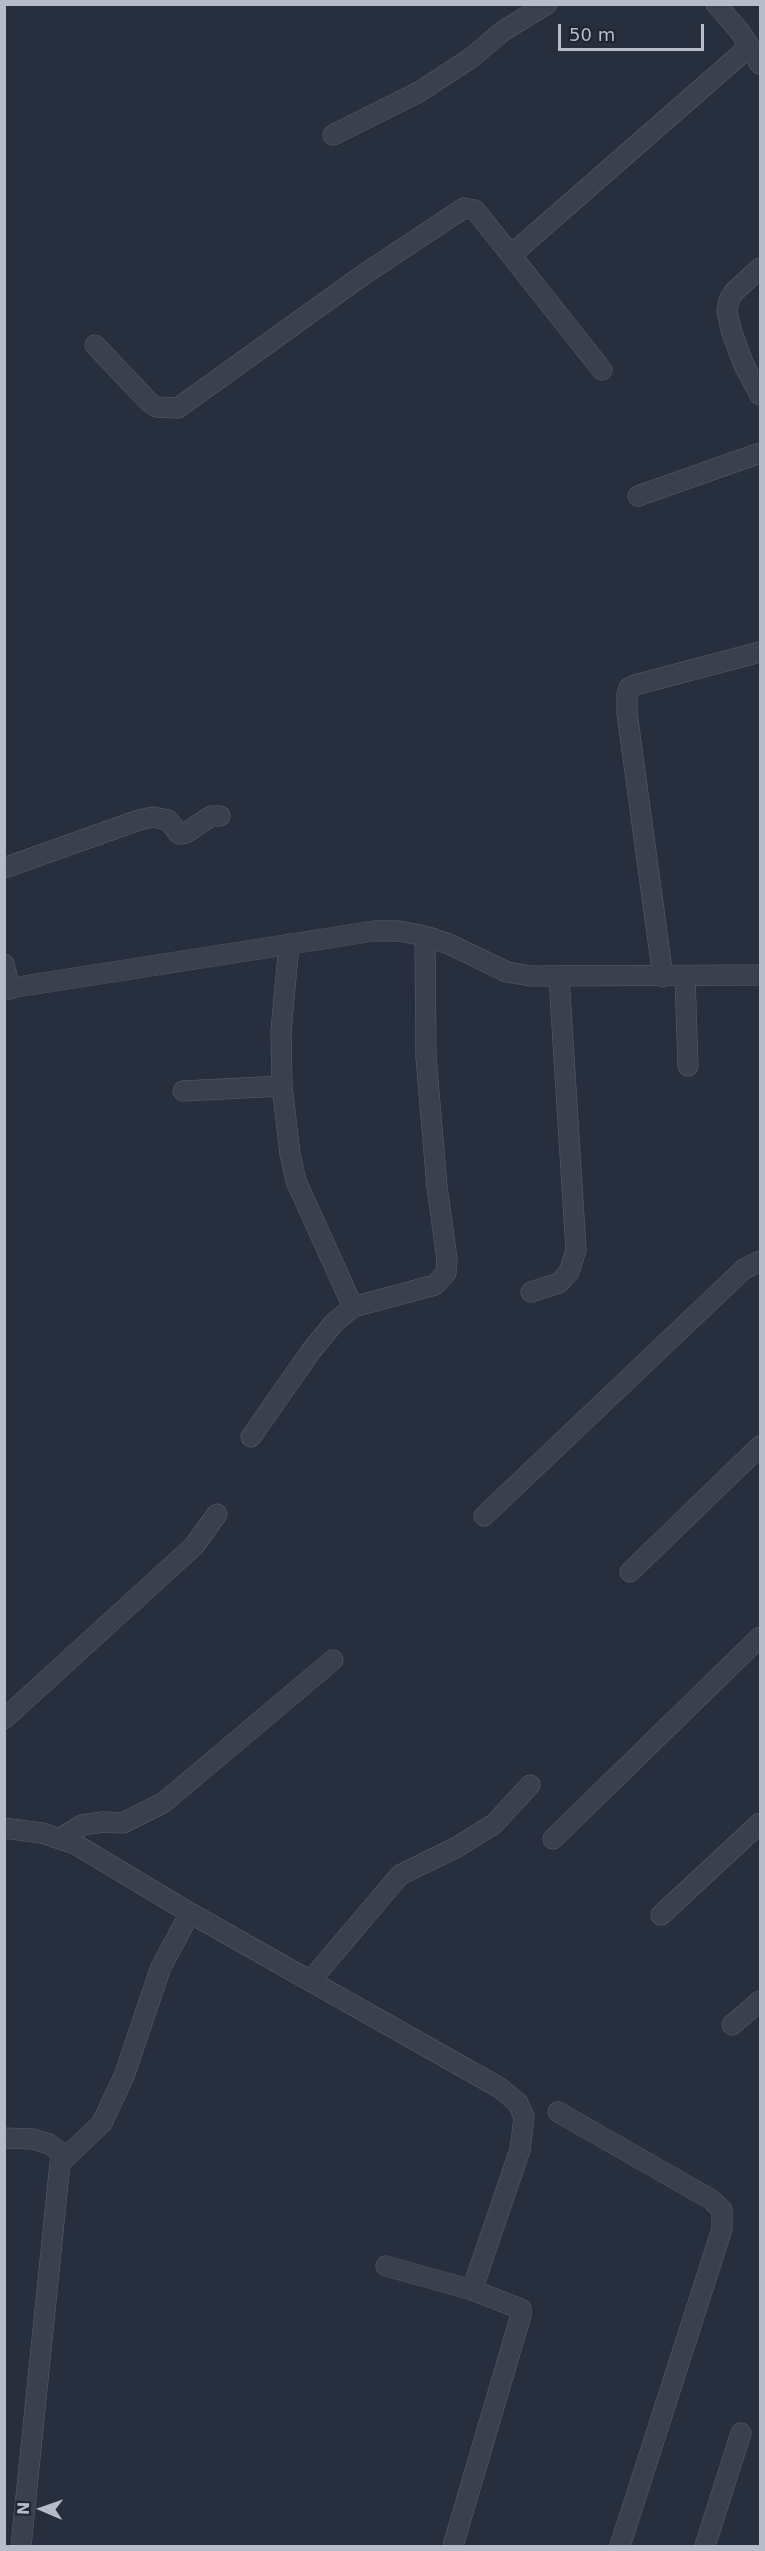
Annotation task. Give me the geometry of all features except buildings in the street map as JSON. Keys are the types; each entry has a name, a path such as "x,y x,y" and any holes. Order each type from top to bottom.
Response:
{"street":[{"path":"333,135 419,92 471,58 504,31 547,4"},
{"path":"716,4 760,64"},
{"path":"511,255 749,47"},
{"path":"95,345 149,402 156,407 178,408 363,275 464,208 475,210 602,370"},
{"path":"760,268 734,292 729,300 727,312 744,365 760,395"},
{"path":"638,496 760,453"},
{"path":"663,977 627,713 627,694 629,688 635,685 760,652"},
{"path":"4,868 139,820 153,817 168,820 179,834 186,833 211,816 220,816"},
{"path":"4,964 7,989 374,931 399,931 449,944 507,972 530,976 760,975"},
{"path":"251,1437 311,1351 334,1323 353,1307 435,1285 446,1273 447,1259 437,1187 426,1057 425,936"},
{"path":"289,944 281,1031 282,1086 290,1154 296,1181 353,1307"},
{"path":"531,1292 559,1283 569,1272 576,1250 559,977"},
{"path":"685,977 688,1066"},
{"path":"183,1091 282,1086"},
{"path":"484,1516 744,1269 760,1261"},
{"path":"630,1572 760,1446"},
{"path":"4,1719 194,1546 217,1514"},
{"path":"553,1839 760,1637"},
{"path":"61,1838 82,1826 103,1822 123,1823 163,1803 333,1660"},
{"path":"311,1980 400,1875 457,1847 494,1824 530,1785"},
{"path":"661,1915 760,1823"},
{"path":"4,1828 26,1830 61,1838 75,1844 500,2088 518,2103 524,2117 520,2150 472,2290"},
{"path":"21,2547 57,2174 60,2163 66,2156 102,2123 124,2076 161,1967 190,1912"},
{"path":"732,2025 760,2001"},
{"path":"558,2112 712,2200 722,2210 722,2229 620,2547"},
{"path":"4,2138 33,2139 49,2144 66,2156"},
{"path":"386,2266 472,2290 517,2305 521,2309 453,2547"},
{"path":"705,2547 741,2433"}]}
